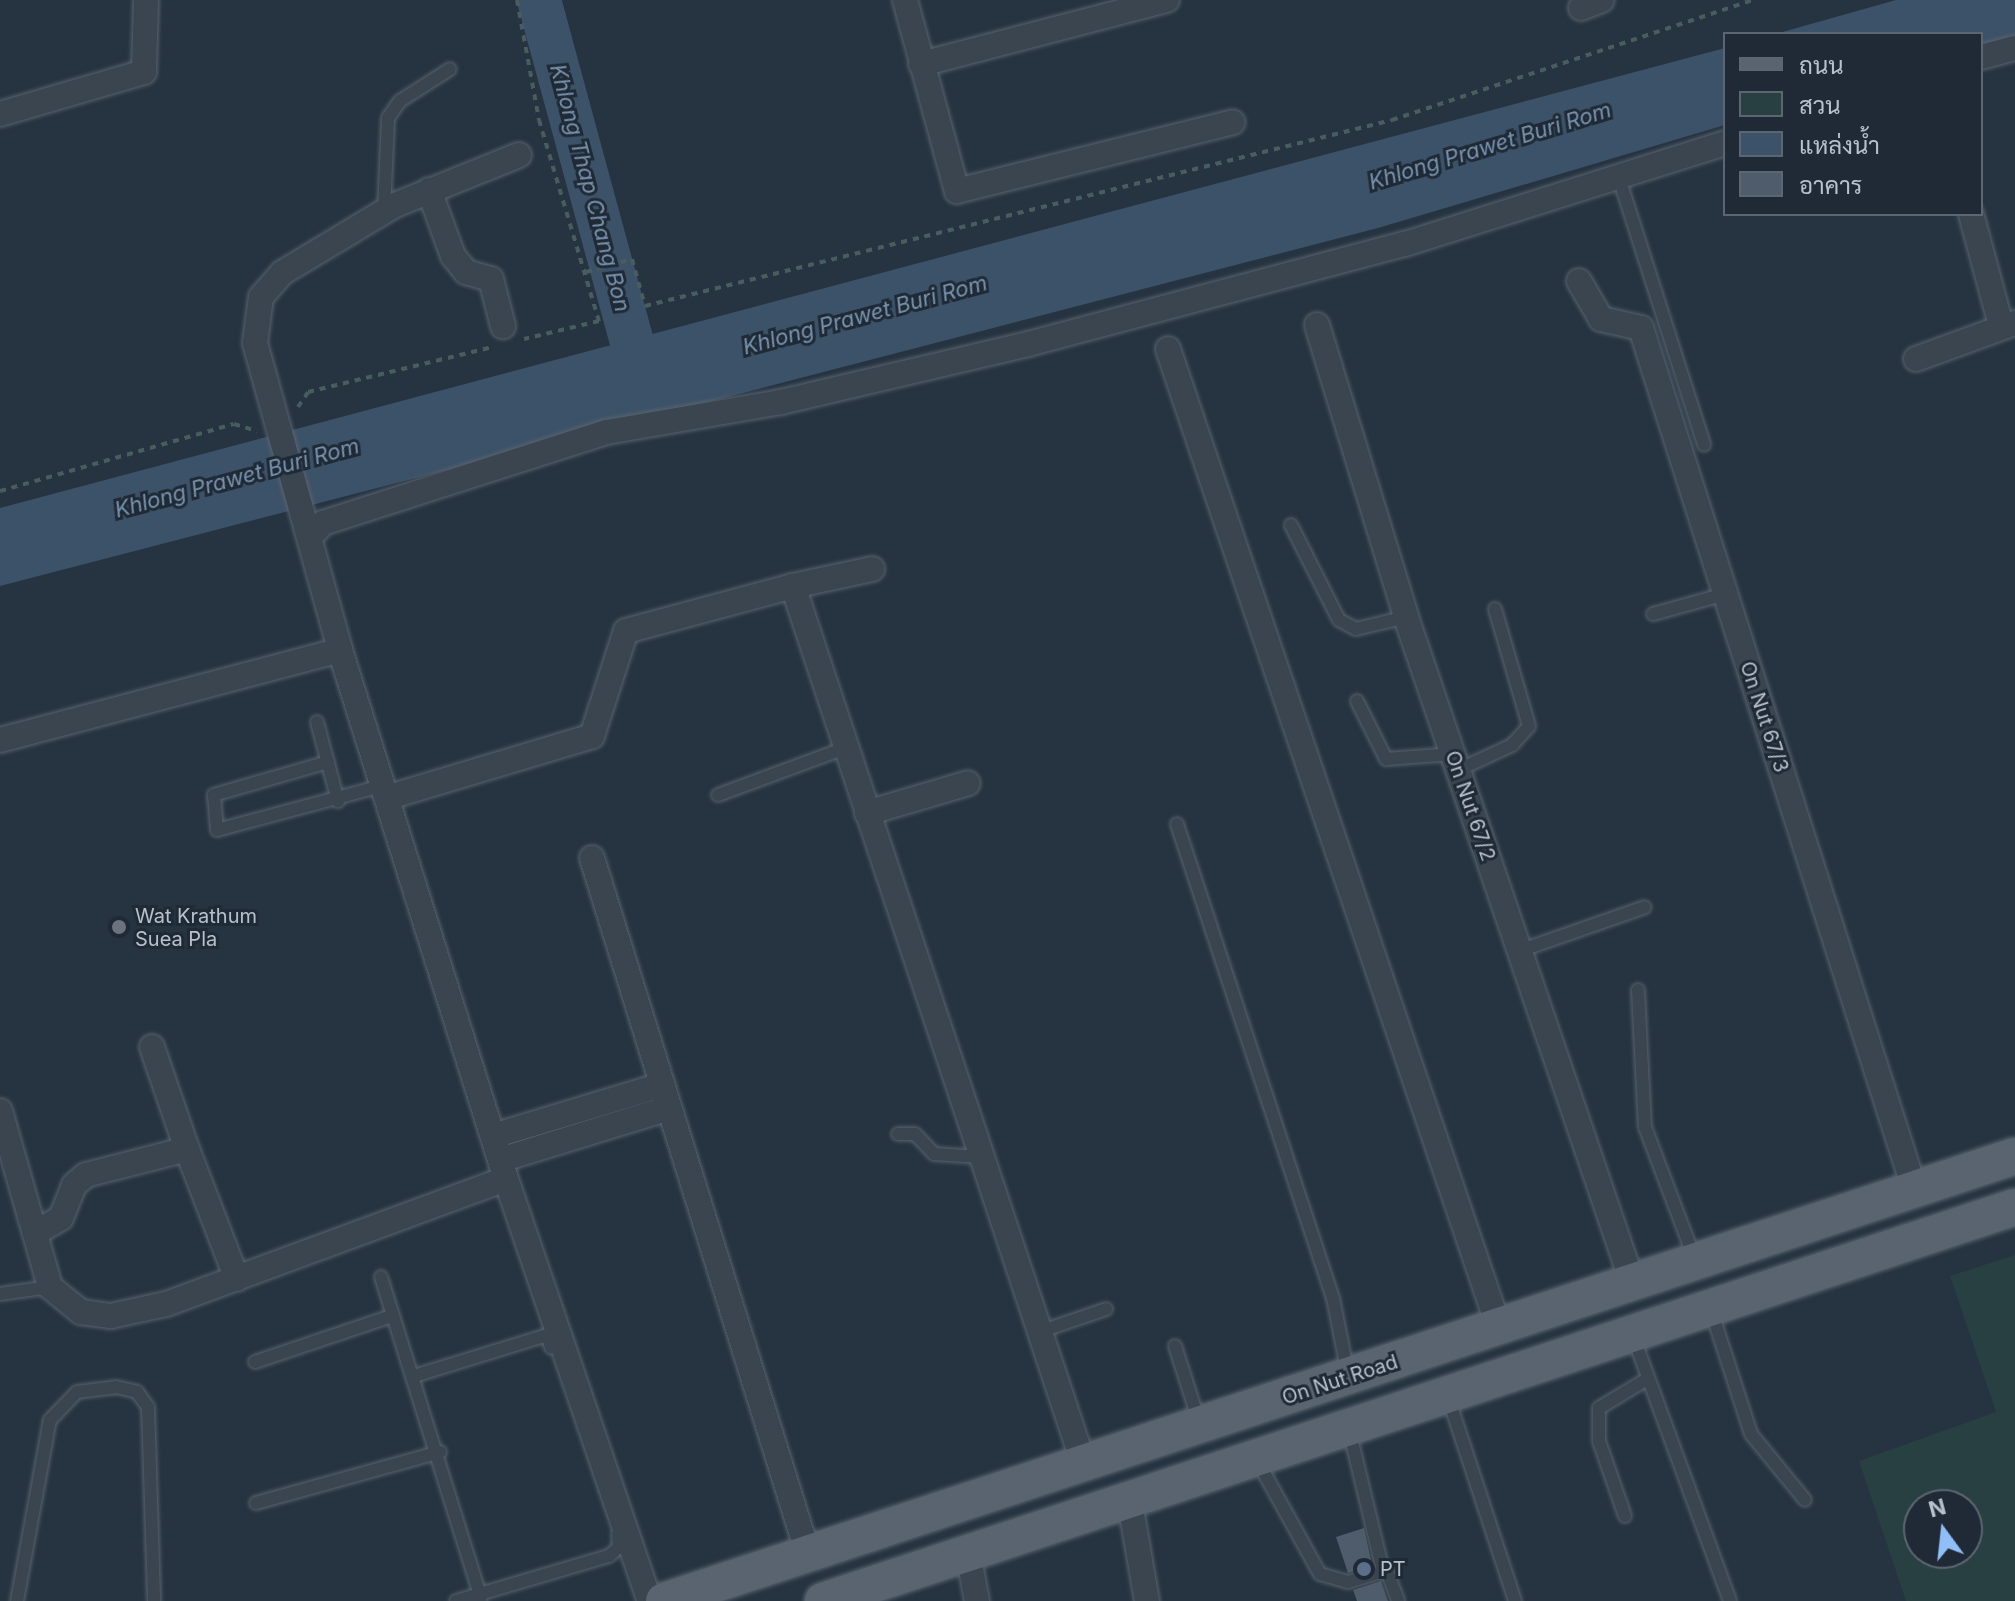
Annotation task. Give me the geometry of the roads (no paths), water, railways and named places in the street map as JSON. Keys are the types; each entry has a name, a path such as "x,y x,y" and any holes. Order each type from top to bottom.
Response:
{"main road":[{"name":"On Nut Road","path":"687,1597 744,1589 808,1554 2015,1156"},
{"path":"823,1601 1129,1497 2015,1207"}],"street":[{"path":"0,114 144,72 146,0"},
{"path":"905,0 957,191 1233,122"},
{"path":"921,64 1167,0"},
{"path":"1983,56 2015,48"},
{"path":"308,532 323,523 607,432 781,402 995,352 1405,244 1723,144"},
{"path":"519,155 429,190 331,239 261,297 255,343 270,418 308,532 340,650 387,791 503,1170 650,1601"},
{"path":"429,190 453,256 466,272 491,279 503,326"},
{"path":"1916,359 2008,324 1972,216"},
{"name":"On Nut 67/3","path":"1579,281 1601,319 1641,328 1914,1188"},
{"name":"On Nut 67/2","path":"1317,325 1406,617 1633,1284"},
{"path":"1168,349 1499,1328"},
{"path":"387,791 592,736 626,631 793,586 872,569"},
{"path":"793,586 1083,1462"},
{"path":"0,740 340,650"},
{"path":"867,813 968,783"},
{"path":"592,858 808,1554"},
{"path":"152,1047 237,1279"},
{"path":"493,1136 666,1096"},
{"path":"0,1111 50,1287 81,1312 111,1316 237,1279 503,1170 666,1096"},
{"path":"35,1233 61,1218 74,1185 86,1175 187,1149"},
{"path":"1129,1497 1147,1601"},
{"path":"968,1553 977,1601"}],"lane":[{"path":"384,211 388,118 400,101 450,69"},
{"path":"1619,178 1704,445"},
{"path":"1291,525 1339,620 1356,629 1406,617"},
{"path":"1653,614 1725,594"},
{"path":"1357,701 1386,759 1455,762 1512,745 1529,726 1495,609"},
{"path":"317,722 338,801"},
{"path":"718,795 845,748"},
{"path":"328,762 214,795 217,830 387,791"},
{"path":"1177,824 1333,1298 1349,1377"},
{"path":"1519,951 1645,907"},
{"path":"1638,990 1645,1127 1696,1263"},
{"path":"898,1134 915,1134 934,1154 981,1157"},
{"path":"381,1277 440,1452 480,1597"},
{"path":"0,1294 50,1287"},
{"path":"1711,1307 1751,1434 1805,1500"},
{"path":"1039,1332 1106,1309"},
{"path":"255,1362 392,1316"},
{"path":"1631,1333 1730,1601"},
{"path":"414,1376 547,1335 619,1537 609,1556 480,1597 456,1601"},
{"path":"1175,1346 1200,1424"},
{"path":"1625,1516 1599,1441 1599,1408 1647,1379"},
{"path":"17,1601 50,1420 77,1392 116,1387 137,1392 148,1407 154,1601"},
{"path":"1447,1394 1515,1601"},
{"path":"1348,1426 1386,1569 1398,1601"},
{"path":"256,1503 440,1452"},
{"path":"1255,1456 1320,1574 1348,1582 1386,1569"}],"water":[{"path":"1896,0 2015,0 2015,40 1983,49 1983,32 1782,32"},
{"name":"Khlong Prawet Buri Rom","path":"1723,49 1723,126 1378,228 0,586 0,508"}],"waterway":[{"name":"Khlong Thap Chang Bon","path":"539,0 641,375"}],"place":[{"name":"Wat Krathum Suea Pla","path":"119,927"},
{"name":"PT","path":"1364,1569"}]}
